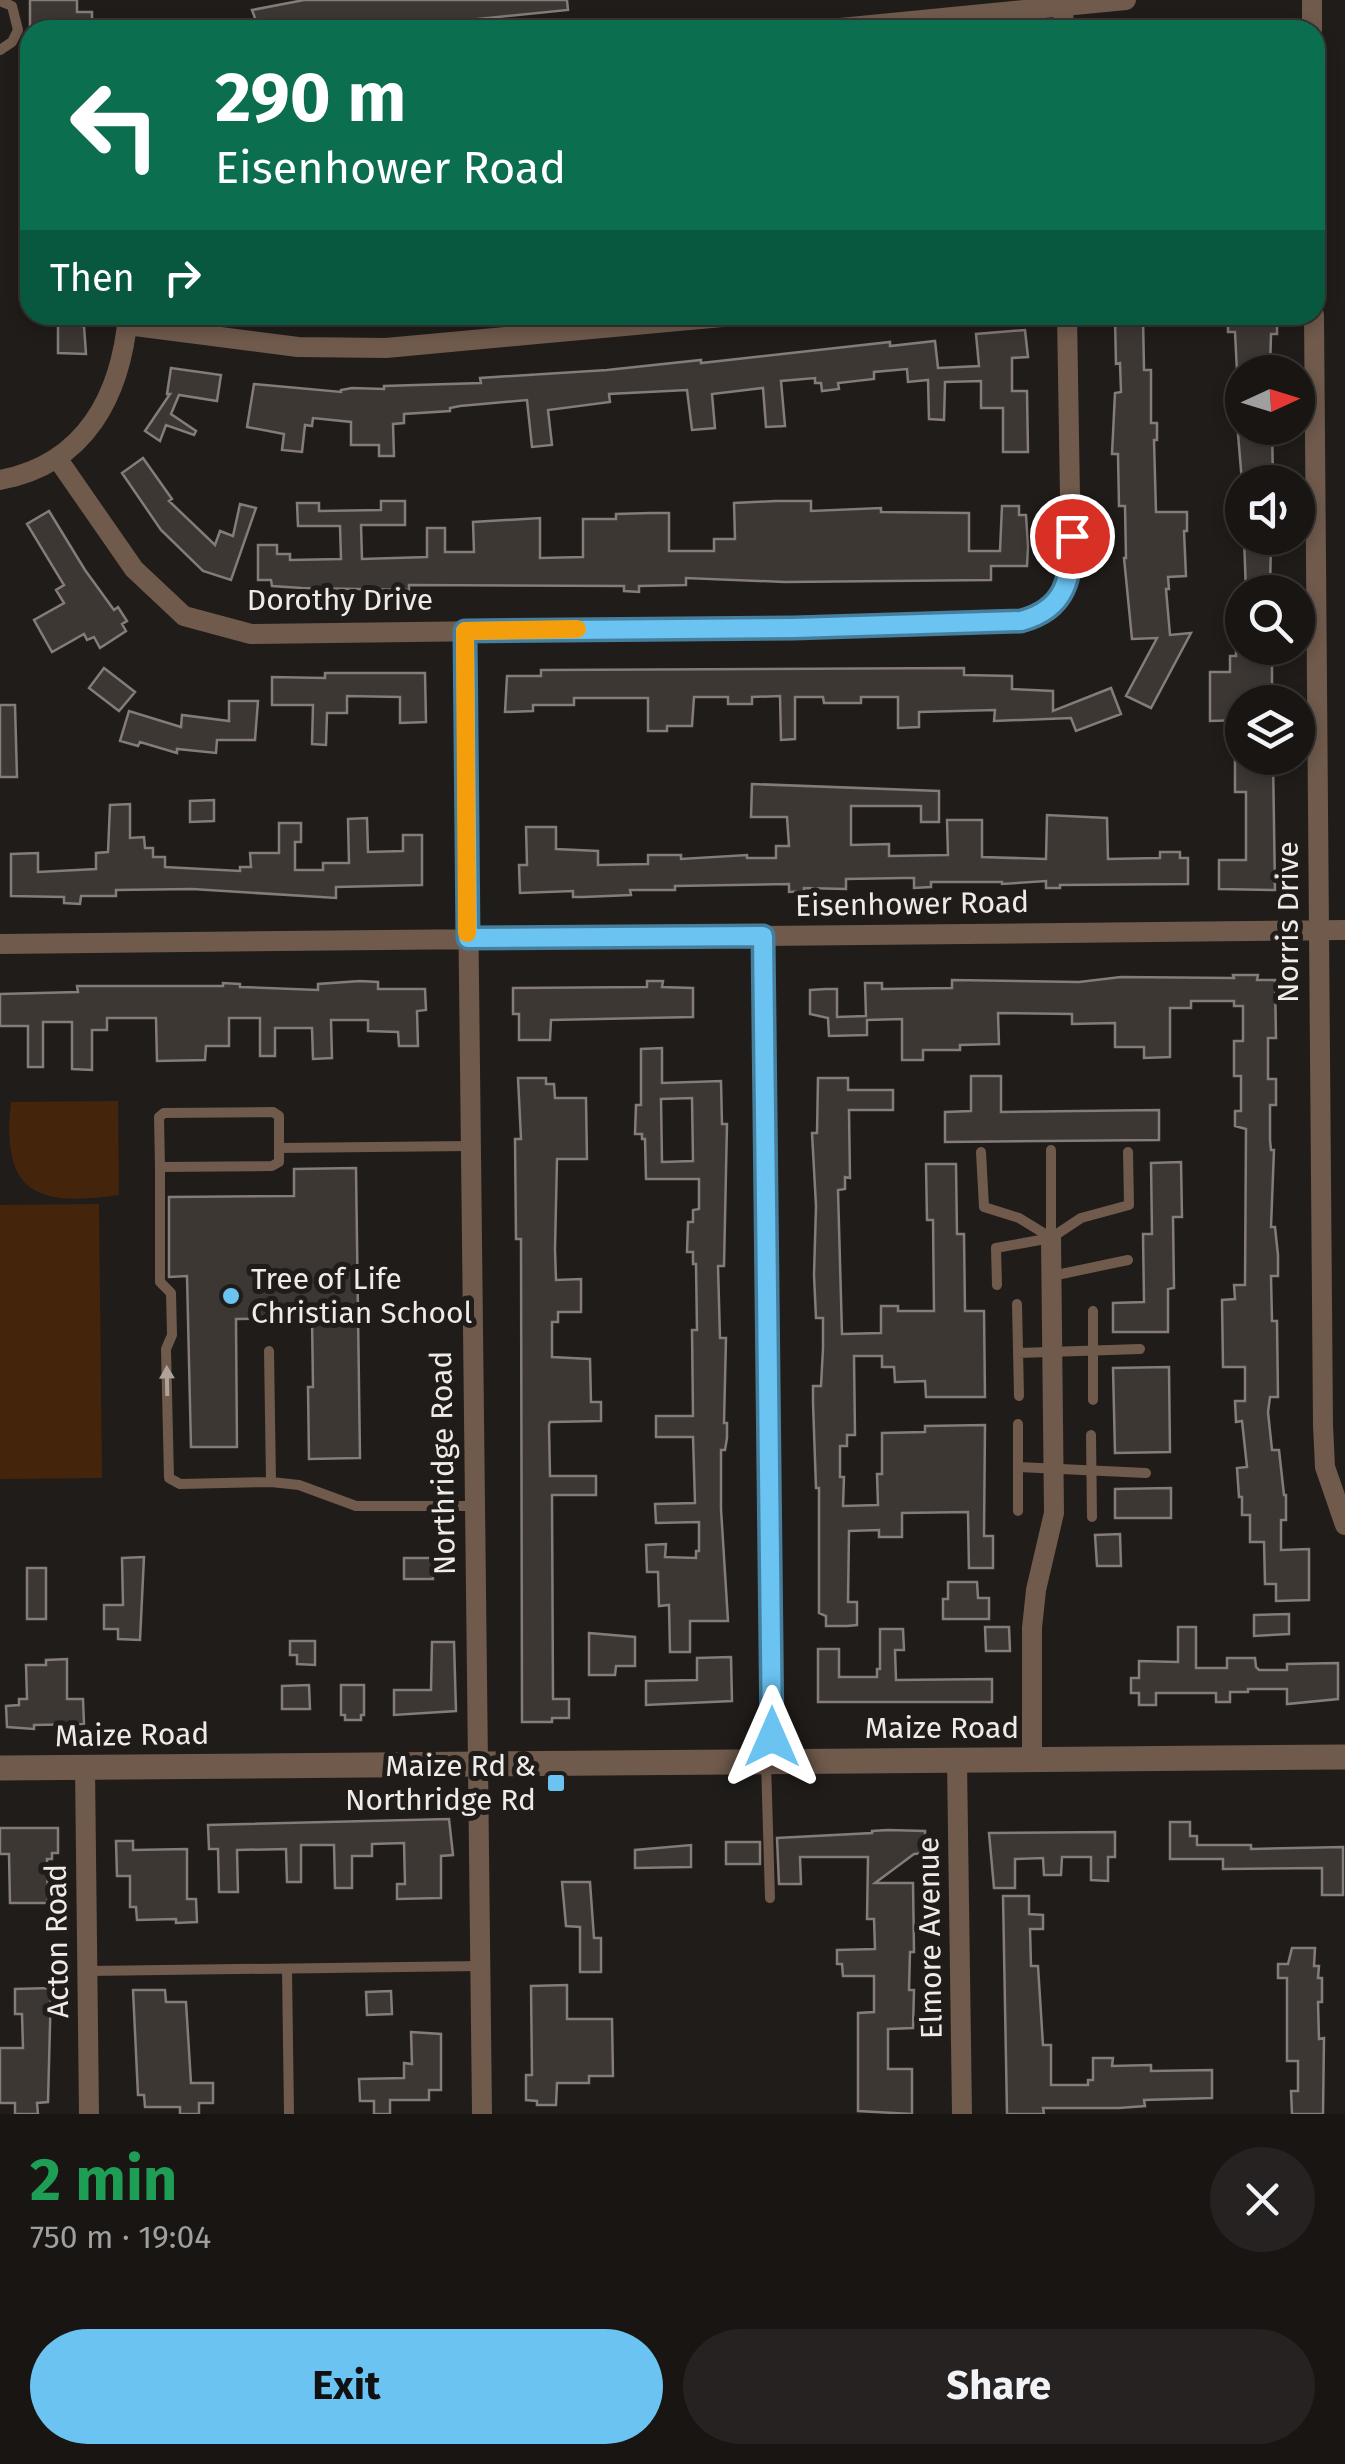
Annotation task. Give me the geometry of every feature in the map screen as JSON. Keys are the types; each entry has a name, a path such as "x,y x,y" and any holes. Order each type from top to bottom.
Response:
{"street":[{"path":"1064,19 1126,0"},
{"path":"0,480 58,458 88,431 108,400 122,363 127,325"},
{"path":"159,325 298,347 386,348 636,325"},
{"name":"Dorothy Drive","path":"58,458 134,568 184,616 251,634 1003,622 1041,616 1056,604 1068,579 1072,557 1067,325"},
{"name":"Norris Drive","path":"1314,325 1323,1425 1325,1467 1343,1513"},
{"name":"Northridge Road","path":"465,631 482,2114"},
{"name":"Eisenhower Road","path":"0,944 1345,930"},
{"path":"763,936 769,1761"},
{"path":"1032,1760 1032,1628 1036,1590 1050,1536 1055,1468 1051,1238"},
{"name":"Maize Road","path":"0,1768 1345,1758"},
{"name":"Elmore Avenue","path":"957,1760 962,2114"},
{"name":"Acton Road","path":"85,1768 89,2114"}],"lane":[{"path":"0,1 12,6 18,30 12,42 0,50"},
{"path":"160,1168 272,1166 279,1162 279,1116 273,1112 164,1113 159,1117 160,1282 171,1293 172,1335 166,1349 169,1478 180,1484 271,1482 298,1486 356,1506 474,1506"},
{"path":"280,1148 469,1146"},
{"path":"1051,1238 1052,1150"},
{"path":"981,1152 984,1207 1018,1218 1051,1238"},
{"path":"997,1285 996,1248 1051,1238 1081,1218 1129,1205 1128,1152"},
{"path":"1052,1276 1128,1260"},
{"path":"1018,1304 1019,1396"},
{"path":"1093,1311 1093,1400"},
{"path":"1018,1352 1140,1350"},
{"path":"268,1351 271,1482"},
{"path":"1018,1424 1018,1510"},
{"path":"1092,1436 1092,1518"},
{"path":"1018,1468 1146,1473"},
{"path":"769,1761 770,1898"},
{"path":"88,1971 480,1966"},
{"path":"286,1968 289,2114"}],"shaded area":[{"path":"118,1101 119,1195 48,1195 32,1188 20,1176 12,1158 9,1134 11,1102"},
{"path":"99,1204 102,1478 0,1479 0,1205"}],"building":[{"path":"30,0 77,0 77,12 92,12 92,20 30,20"},
{"path":"304,0 567,0 568,10 468,20 249,20 255,18 252,10"},
{"path":"58,325 84,326 86,354 58,353"},
{"path":"1115,325 1143,325 1144,370 1151,370 1151,423 1157,423 1156,512 1187,512 1186,576 1168,577 1166,589 1170,635 1191,633 1151,708 1126,696 1157,638 1132,639 1124,558 1125,506 1119,506 1118,454 1112,454 1115,393 1121,392 1120,363 1116,364"},
{"path":"1228,325 1277,325 1277,334 1271,334 1270,355 1236,355 1235,332 1228,332"},
{"path":"1025,330 1028,357 1012,358 1012,391 1027,391 1028,452 1003,452 1003,408 981,408 981,381 945,382 944,420 929,419 928,380 908,382 907,369 874,372 874,379 838,383 839,389 822,391 815,378 781,381 785,426 766,427 763,388 712,394 715,428 692,430 687,390 609,394 610,402 548,410 552,445 532,447 527,400 404,414 404,423 393,424 394,456 379,456 379,445 351,445 351,422 313,418 312,426 305,425 302,452 282,450 284,434 247,427 254,384 341,392 352,388 481,383 480,378 701,363 890,342 890,346 935,341 938,368 979,366 976,334"},
{"path":"171,368 221,375 217,401 179,395 171,414 196,431 194,435 166,425 160,441 145,431 170,394"},
{"path":"1239,445 1272,445 1273,465 1241,465"},
{"path":"143,458 172,499 169,501 215,545 220,531 233,536 240,504 256,508 231,580 203,571 161,530 122,473"},
{"path":"381,501 405,501 405,525 361,525 362,559 427,557 427,528 445,528 445,552 474,552 473,522 540,518 540,558 583,557 583,519 651,513 669,513 669,551 714,551 714,539 735,539 734,503 811,501 811,511 881,508 881,512 969,513 969,551 1000,551 1002,506 1019,506 1019,515 1026,515 1027,566 991,566 991,580 785,582 686,578 686,585 639,586 639,592 624,591 624,586 302,588 272,586 271,580 258,580 258,545 277,545 277,554 290,554 290,560 341,559 340,526 298,526 297,503 319,503 319,511 381,510"},
{"path":"49,511 85,570 114,610 118,607 127,621 122,624 126,631 100,648 94,637 87,640 84,634 52,652 34,620 64,603 56,590 64,585 27,524"},
{"path":"1245,555 1271,555 1270,575 1245,575"},
{"path":"1230,665 1272,665 1272,685 1225,685 1225,721 1210,721 1210,672 1230,672"},
{"path":"104,668 135,692 119,711 89,688"},
{"path":"964,668 964,675 1012,676 1012,689 1053,691 1053,711 1111,688 1121,714 1076,731 1071,718 994,721 995,710 919,712 919,727 898,728 898,697 824,703 823,697 795,697 795,739 781,740 780,696 752,697 752,704 728,704 728,697 694,697 692,726 667,726 667,731 648,731 648,698 574,698 574,705 533,705 533,711 505,712 507,676 541,676 541,670"},
{"path":"325,673 425,673 426,722 400,723 400,697 347,696 347,713 327,713 326,745 312,744 313,705 272,705 272,677 325,678"},
{"path":"229,701 258,701 255,740 217,740 216,753 177,749 177,753 140,742 138,746 120,741 129,711 181,727 182,715 229,721"},
{"path":"0,705 15,705 17,777 0,777"},
{"path":"1235,775 1273,775 1275,890 1219,889 1219,860 1246,860 1246,792 1235,792"},
{"path":"752,784 939,791 939,822 921,822 921,806 851,806 851,845 889,844 889,856 948,855 947,820 982,820 982,857 1046,859 1047,815 1107,818 1108,859 1160,858 1160,852 1180,852 1180,858 1188,858 1188,884 1046,888 1046,881 931,882 931,887 914,888 914,878 904,878 846,879 846,889 804,888 789,892 789,884 675,886 675,890 630,890 631,895 583,897 573,897 573,891 520,893 519,865 527,865 526,827 556,827 556,849 598,851 598,865 648,864 648,855 681,855 681,859 747,855 776,858 776,846 789,846 787,817 751,817"},
{"path":"214,800 214,821 190,822 190,801"},
{"path":"130,804 130,838 144,837 145,848 153,848 153,857 165,857 165,867 240,871 240,867 251,867 250,853 279,853 279,823 301,823 301,842 295,842 295,870 323,870 323,863 349,863 348,819 367,818 368,852 403,851 403,835 422,835 422,885 336,887 336,898 192,889 116,890 116,896 81,896 80,904 64,903 64,897 11,896 11,854 38,853 38,872 96,869 96,853 108,852 110,805"},
{"path":"1233,975 1275,980 1276,1038 1268,1038 1268,1079 1276,1079 1276,1105 1270,1105 1270,1140 1274,1150 1271,1227 1275,1227 1278,1255 1278,1276 1271,1276 1272,1321 1277,1321 1278,1397 1270,1397 1268,1412 1272,1450 1279,1450 1286,1495 1281,1550 1309,1549 1309,1600 1276,1601 1276,1584 1265,1584 1264,1542 1250,1542 1250,1515 1242,1515 1239,1497 1237,1468 1247,1467 1242,1421 1236,1422 1235,1401 1245,1401 1245,1367 1223,1367 1222,1300 1235,1299 1234,1285 1245,1285 1246,1129 1235,1126 1235,1111 1241,1111 1241,1076 1234,1076 1234,1041 1243,1041 1243,1006 1234,1006 1234,1001 1191,1001 1191,1008 1170,1008 1170,1057 1144,1058 1144,1047 1115,1047 1115,1023 1072,1024 1072,1014 998,1013 999,1044 923,1050 923,1060 902,1060 902,1019 867,1020 867,1035 829,1036 828,1018 810,1014 810,990 837,989 837,1017 866,1016 865,983 882,983 882,989 952,988 952,980 1079,982 1121,977 1234,978"},
{"path":"647,981 663,981 662,987 693,988 693,1017 551,1020 550,1040 519,1040 513,988 647,987"},
{"path":"378,982 378,989 425,989 426,1010 417,1011 418,1046 399,1046 398,1032 368,1031 368,1020 331,1020 332,1058 313,1059 312,1028 275,1028 275,1056 260,1056 260,1018 229,1018 229,1046 206,1046 205,1060 157,1061 156,1018 107,1018 107,1030 92,1030 92,1070 72,1069 72,1022 43,1022 43,1067 28,1067 28,1026 0,1026 0,994 78,992 77,986 223,983 318,990 318,984"},
{"path":"662,1048 662,1083 721,1081 722,1124 727,1124 724,1266 718,1266 720,1338 726,1338 727,1438 725,1450 721,1450 721,1509 728,1621 690,1621 690,1652 670,1652 669,1605 659,1606 658,1572 647,1572 646,1545 666,1544 665,1557 696,1558 699,1551 699,1522 656,1523 655,1504 695,1503 693,1437 656,1437 656,1416 693,1416 696,1264 693,1252 687,1252 688,1222 693,1222 693,1210 699,1209 699,1179 646,1179 645,1139 642,1134 635,1134 636,1105 641,1105 641,1049","holes":["692,1098 693,1161 662,1162 661,1099"]},
{"path":"971,1076 1001,1076 1001,1112 1159,1110 1159,1140 945,1142 945,1112 971,1111"},
{"path":"518,1078 546,1078 546,1084 554,1084 555,1098 586,1098 587,1159 557,1159 556,1280 581,1279 581,1312 558,1312 558,1322 552,1322 552,1357 590,1359 591,1402 601,1402 601,1421 549,1425 550,1476 596,1476 596,1495 552,1495 553,1699 569,1699 569,1718 552,1718 552,1722 522,1722 521,1239 516,1239 515,1139 521,1139"},
{"path":"818,1078 848,1078 848,1090 893,1090 893,1110 849,1110 850,1178 845,1177 845,1189 838,1190 842,1334 881,1333 881,1306 898,1306 898,1311 934,1311 933,1220 927,1220 926,1164 956,1164 957,1234 964,1234 965,1311 984,1311 985,1397 926,1397 925,1381 895,1382 894,1367 882,1367 882,1356 854,1356 855,1435 847,1435 847,1446 840,1446 840,1477 844,1477 843,1506 878,1505 882,1433 925,1432 925,1426 985,1425 984,1536 993,1536 993,1568 969,1568 968,1512 902,1513 902,1537 879,1537 879,1530 849,1531 848,1602 857,1602 857,1625 847,1626 826,1626 826,1616 819,1613 819,1488 813,1386 821,1386 823,1318 816,1318 812,1133 817,1133"},
{"path":"1181,1162 1182,1217 1173,1217 1174,1288 1168,1289 1168,1332 1113,1332 1113,1303 1144,1302 1143,1234 1152,1234 1151,1163"},
{"path":"356,1168 360,1458 309,1459 312,1318 236,1319 237,1447 191,1447 187,1276 169,1277 169,1197 294,1196 294,1169"},
{"path":"1169,1367 1170,1452 1115,1453 1113,1368"},
{"path":"1171,1488 1171,1518 1115,1518 1115,1489"},
{"path":"1120,1534 1121,1566 1097,1566 1095,1535"},
{"path":"144,1557 140,1640 118,1639 118,1629 104,1629 104,1605 123,1605 122,1558"},
{"path":"404,1558 432,1558 433,1579 404,1579"},
{"path":"27,1568 46,1568 46,1619 27,1619"},
{"path":"948,1582 977,1582 978,1598 989,1598 989,1619 943,1619"},
{"path":"1289,1614 1289,1634 1254,1636 1254,1615"},
{"path":"985,1627 1009,1627 1010,1651 986,1651"},
{"path":"1178,1627 1196,1627 1196,1668 1227,1668 1227,1658 1255,1658 1259,1670 1287,1670 1287,1664 1338,1663 1338,1699 1287,1704 1287,1689 1248,1689 1230,1692 1230,1702 1216,1702 1216,1693 1156,1693 1156,1705 1139,1705 1139,1693 1131,1693 1131,1678 1139,1678 1139,1661 1178,1662"},
{"path":"880,1629 903,1629 904,1650 895,1650 896,1680 992,1679 992,1702 818,1702 818,1649 839,1649 839,1677 877,1677"},
{"path":"589,1633 635,1637 635,1666 616,1666 615,1675 589,1675"},
{"path":"290,1641 315,1641 315,1665 297,1664 297,1655 290,1655"},
{"path":"432,1642 454,1642 456,1711 394,1715 394,1690 431,1690"},
{"path":"731,1657 732,1701 646,1705 646,1681 697,1680 697,1658"},
{"path":"67,1659 67,1699 83,1699 84,1724 34,1725 34,1729 7,1727 6,1706 19,1705 19,1699 27,1699 26,1665"},
{"path":"309,1685 310,1709 282,1709 282,1686"},
{"path":"341,1685 364,1685 361,1720 345,1720 345,1715 341,1715"},
{"path":"449,1819 453,1855 441,1856 441,1898 397,1899 397,1884 405,1884 404,1843 372,1844 372,1856 352,1856 352,1888 335,1888 334,1845 301,1845 301,1882 287,1882 286,1849 237,1850 238,1892 219,1892 218,1849 209,1849 208,1825"},
{"path":"1170,1822 1190,1822 1190,1836 1197,1836 1197,1845 1251,1845 1251,1849 1343,1847 1343,1895 1322,1895 1322,1868 1223,1869 1223,1859 1170,1859"},
{"path":"0,1828 58,1828 58,1853 47,1859 48,1903 10,1903 9,1854 0,1854"},
{"path":"925,1831 925,1853 914,1854 875,1883 913,1883 914,1952 910,1952 909,1990 914,1990 913,2028 888,2029 888,2069 912,2069 912,2114 858,2111 858,2013 874,2012 874,1976 843,1976 842,1964 837,1964 837,1950 875,1949 874,1919 867,1919 868,1857 800,1857 801,1884 779,1884 777,1838"},
{"path":"1115,1832 1115,1857 1108,1857 1108,1881 1091,1880 1091,1857 1062,1857 1061,1875 1044,1875 1043,1858 1015,1859 1015,1888 994,1888 989,1833"},
{"path":"116,1841 133,1841 133,1850 187,1849 187,1899 196,1899 197,1922 137,1920 136,1907 130,1907 130,1876 117,1876"},
{"path":"726,1842 760,1842 760,1864 726,1864"},
{"path":"691,1845 691,1867 635,1868 635,1850"},
{"path":"562,1882 590,1882 594,1938 601,1938 601,1972 580,1972 580,1927 566,1926"},
{"path":"1003,1896 1029,1896 1029,1914 1043,1915 1043,1929 1030,1929 1031,1966 1038,1966 1043,2045 1051,2045 1051,2085 1088,2085 1088,2080 1093,2080 1093,2058 1113,2058 1112,2066 1151,2065 1151,2071 1212,2070 1212,2098 1144,2100 1145,2106 1043,2108 1044,2114 1007,2114"},
{"path":"1292,1948 1315,1948 1314,1966 1319,1966 1318,1978 1322,1978 1322,2002 1318,2002 1319,2039 1324,2038 1323,2114 1292,2114 1291,2091 1298,2091 1298,2061 1287,2061 1287,1978 1278,1978 1278,1964 1288,1964"},
{"path":"567,1985 567,2019 612,2019 613,2076 589,2076 589,2083 557,2083 556,2105 537,2105 537,2101 526,2100 526,2075 532,2075 531,1986"},
{"path":"51,1988 48,2102 37,2103 38,2114 15,2114 15,2103 0,2103 0,2048 23,2048 22,2014 15,2014 15,1989"},
{"path":"133,1990 165,1990 166,2002 186,2002 191,2083 213,2083 213,2103 199,2103 199,2114 180,2114 180,2107 145,2107 144,2095 138,2095"},
{"path":"391,1991 392,2014 367,2015 366,1992"},
{"path":"411,2032 441,2034 441,2090 429,2090 429,2100 390,2100 390,2114 374,2114 374,2101 360,2101 359,2079 404,2078 404,2063 412,2064"}],"slow traffic":[{"path":"467,933 465,631 577,629"}],"place":[{"name":"Tree of Life Christian School","path":"231,1296"},
{"name":"Maize Rd & Northridge Rd","path":"556,1783"}],"route":[{"path":"772,1737 763,936 468,938 465,631 1021,621 1041,616 1056,604 1068,579 1072,536"}]}
